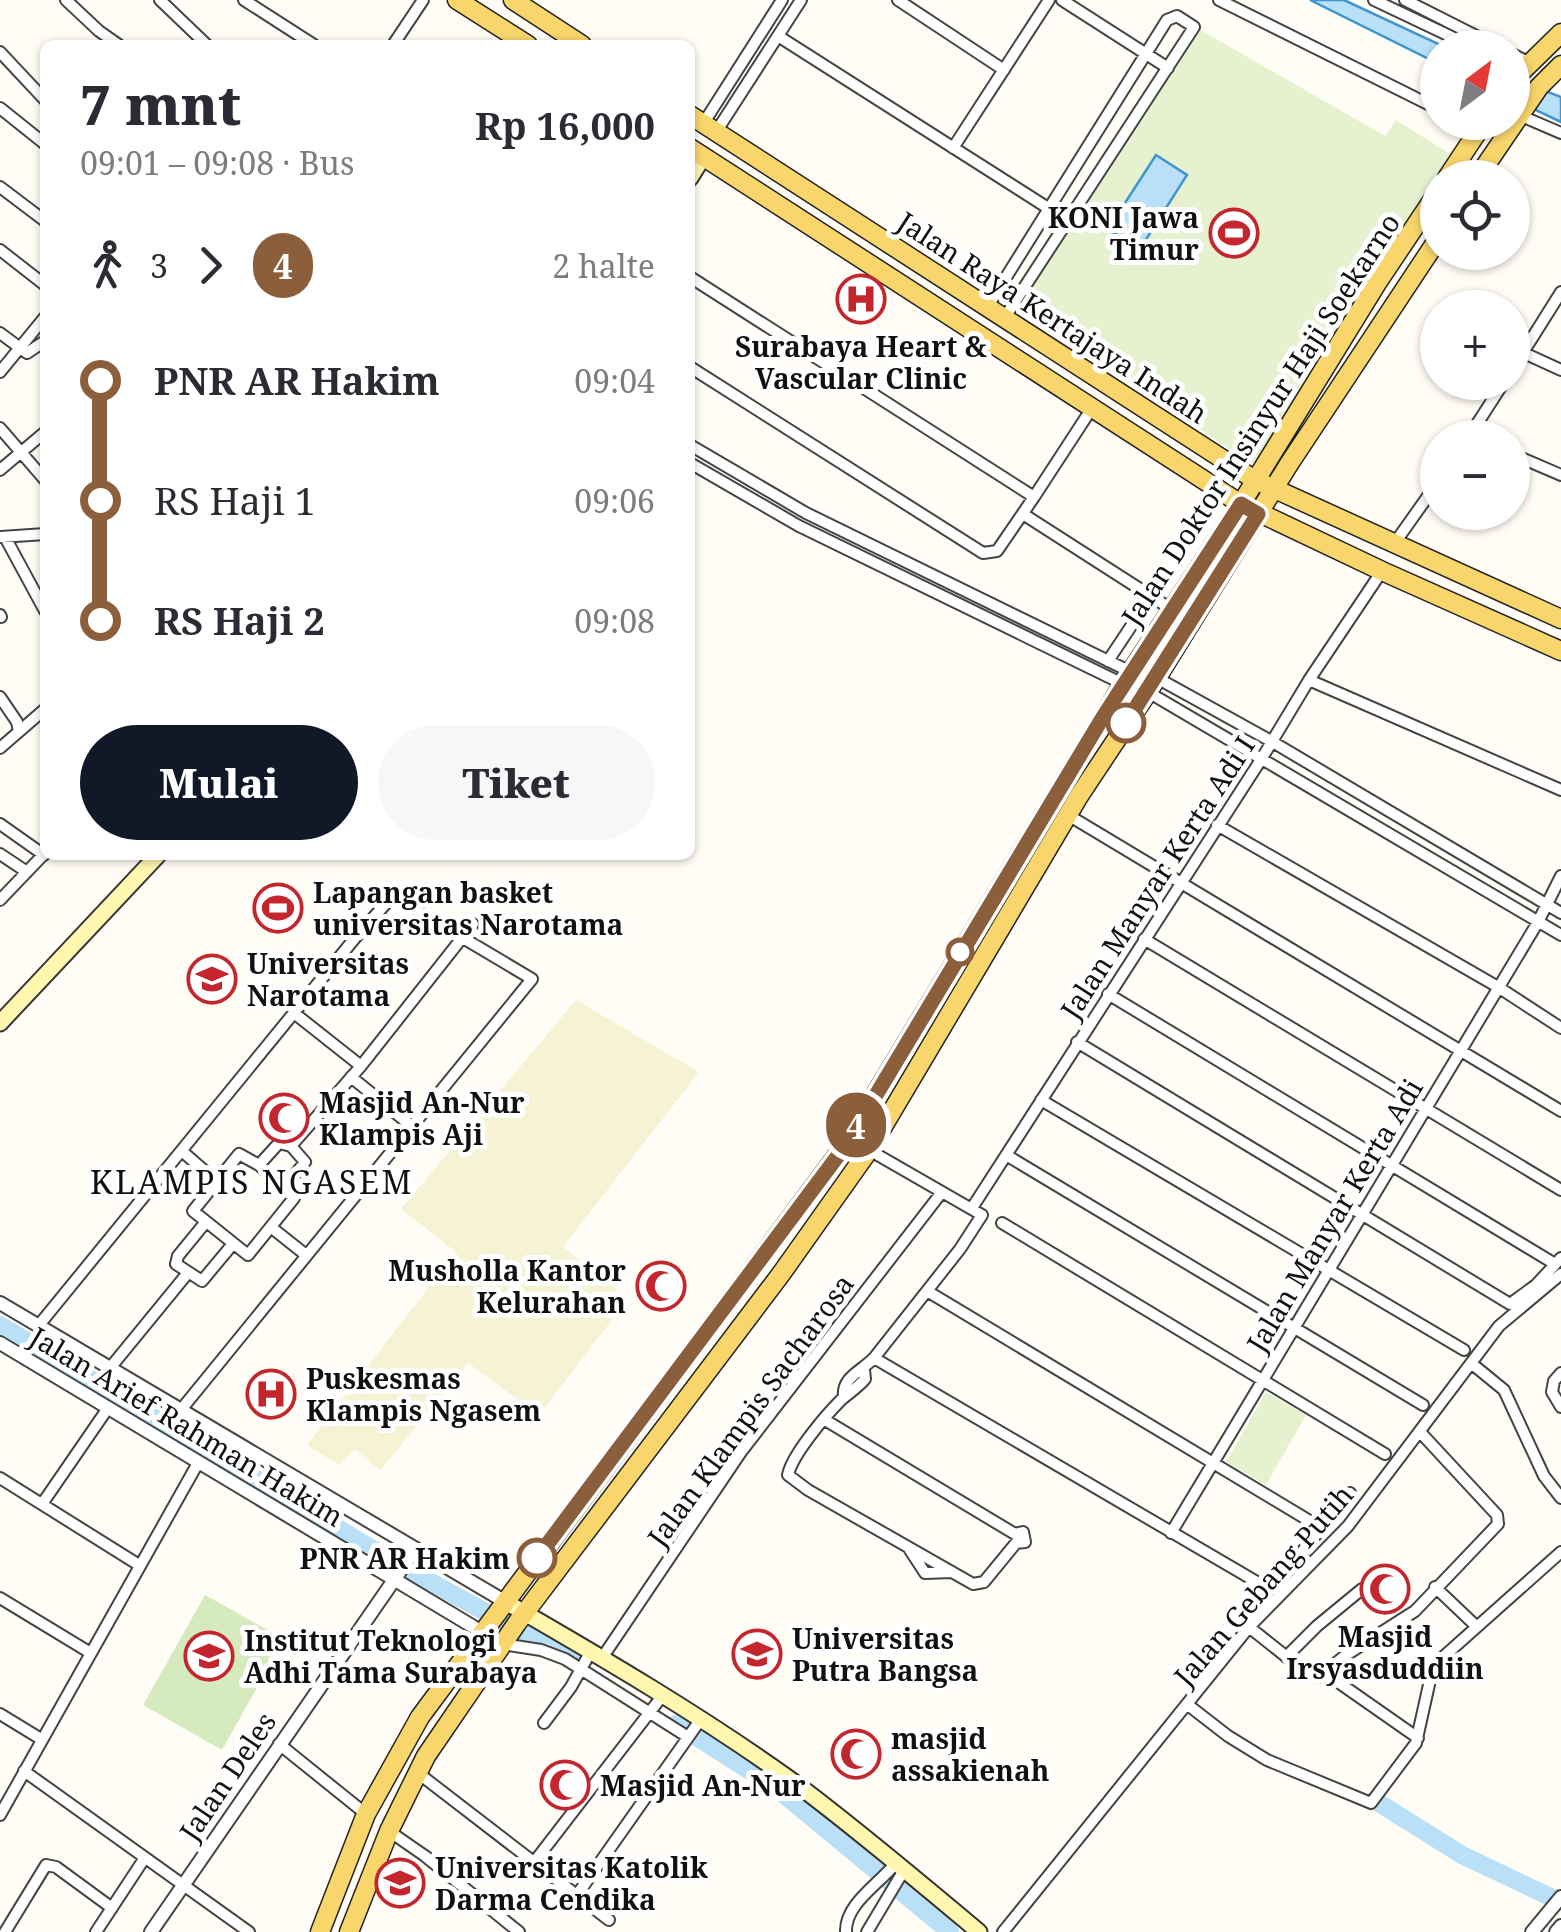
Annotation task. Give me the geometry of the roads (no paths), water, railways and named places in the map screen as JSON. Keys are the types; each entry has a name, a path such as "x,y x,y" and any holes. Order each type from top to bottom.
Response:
{"main road":[{"path":"457,0 520,40"},
{"path":"513,0 574,40"},
{"path":"1530,58 1561,33"},
{"path":"1530,102 1552,79"},
{"name":"Jalan Raya Kertajaya Indah","path":"703,124 1255,480 1561,619"},
{"path":"1488,159 1501,140"},
{"name":"Jalan Raya Kertajaya Indah","path":"695,152 1258,514 1561,651"},
{"name":"Jalan Doktor Insinyur Haji Soekarno","path":"320,1932 366,1814 420,1717 846,1145 1171,609 1241,504 1377,283 1420,230"},
{"path":"1377,283 1392,276 1420,241"},
{"name":"Jalan Doktor Insinyur Haji Soekarno","path":"349,1932 389,1831 418,1773 521,1618 781,1274 869,1150 1072,809 1273,489 1420,265"},
{"path":"965,326 981,317 984,304"},
{"path":"995,346 994,328 1008,319"},
{"path":"1054,798 1072,809"},
{"path":"0,1022 153,860"},
{"path":"774,1241 778,1252 787,1257 794,1255"},
{"path":"762,1259 781,1274"},
{"name":"Jalan Arief Rahman Hakim","path":"500,1606 521,1618 571,1630 589,1660 693,1729 804,1790 895,1873 968,1930"}],"street":[{"path":"66,0 112,40"},
{"path":"160,0 202,40"},
{"path":"244,0 306,40"},
{"path":"396,40 423,0"},
{"path":"703,124 782,0"},
{"path":"703,124 778,36 801,0"},
{"path":"898,0 1004,70"},
{"path":"953,148 1049,0"},
{"path":"1062,0 1168,68"},
{"path":"1219,0 1420,100"},
{"path":"1374,0 1437,30"},
{"path":"1405,0 1464,30"},
{"path":"984,304 1171,17 1177,16 1194,27 1008,319"},
{"path":"778,36 1048,208"},
{"path":"0,52 40,95"},
{"path":"0,108 40,140"},
{"path":"1530,117 1561,133"},
{"path":"0,187 40,217"},
{"path":"0,250 40,282"},
{"path":"695,280 1034,497"},
{"path":"1530,343 1561,292"},
{"path":"0,372 40,323"},
{"path":"0,334 30,353 40,345"},
{"path":"1530,356 1561,370"},
{"path":"695,369 983,553 996,551 1092,408"},
{"path":"0,428 40,474"},
{"path":"0,470 40,436"},
{"path":"695,449 803,519"},
{"path":"1530,462 1561,476"},
{"path":"695,465 1128,678"},
{"path":"1394,544 1420,507"},
{"path":"1022,514 1171,609"},
{"path":"40,534 3,537 40,602"},
{"name":"Jalan Manyar Kerta Adi I","path":"928,1291 981,1218 972,1208 1382,572"},
{"path":"955,595 1108,660 1128,678"},
{"path":"1108,660 1150,596"},
{"path":"1309,680 1561,790"},
{"path":"1152,685 1542,913 1561,936"},
{"path":"1152,685 1542,913 1561,913"},
{"path":"0,697 17,722 19,732"},
{"path":"0,748 40,713"},
{"path":"1072,809 1181,881 1561,1111"},
{"path":"0,824 40,851"},
{"path":"1217,825 1498,987 1561,1028"},
{"path":"0,854 26,872"},
{"path":"0,900 40,858"},
{"name":"Jalan Manyar Kerta Adi","path":"1171,1532 1561,876"},
{"path":"39,1325 390,900 399,900 464,936 532,979 180,1411"},
{"path":"291,1146 352,1078 473,924"},
{"path":"1144,939 1561,1190"},
{"path":"1077,1042 1510,1304 1559,1265 1108,994"},
{"path":"294,1013 361,1066"},
{"path":"352,1078 413,1126"},
{"path":"1041,1100 1464,1350"},
{"path":"259,1165 280,1143 291,1146 305,1162 285,1187"},
{"path":"869,1150 972,1208"},
{"path":"183,1152 216,1181"},
{"path":"239,1154 259,1165 294,1198 248,1255 193,1211 239,1154"},
{"path":"1006,1155 1423,1405"},
{"name":"Jalan Klampis Sacharosa","path":"544,1723 741,1452 942,1192"},
{"path":"205,1223 176,1260 187,1274 202,1281 232,1245"},
{"path":"1002,1223 1385,1454"},
{"path":"272,1228 306,1255"},
{"name":"Jalan Gebang Putih","path":"1003,1932 1249,1628 1348,1526 1499,1326 1559,1265"},
{"path":"110,1368 187,1274"},
{"path":"825,1420 1016,1538 981,1584 952,1572 788,1475 791,1464 825,1420 844,1396 845,1386 856,1372 864,1370 928,1291 1323,1529"},
{"name":"Jalan Arief Rahman Hakim","path":"0,1302 500,1606"},
{"name":"Jalan Arief Rahman Hakim","path":"0,1344 504,1642"},
{"path":"874,1358 1262,1585"},
{"path":"1471,1363 1504,1390 1544,1476 1561,1498"},
{"path":"1561,1373 1552,1392 1561,1407"},
{"path":"42,1504 108,1408"},
{"path":"1249,1628 1314,1677 1325,1673 1415,1611 1484,1542 1499,1520 1421,1433"},
{"path":"1,1812 198,1463"},
{"path":"0,1478 139,1565"},
{"path":"1301,1553 1350,1493"},
{"path":"1188,1705 1260,1756 1374,1802 1418,1738 1436,1667 1476,1626 1561,1552"},
{"name":"Jalan Deles","path":"152,1932 412,1554"},
{"path":"1435,1587 1476,1626"},
{"path":"1286,1657 1362,1589"},
{"path":"0,1598 89,1652"},
{"path":"1395,1624 1405,1637"},
{"path":"504,1642 589,1660"},
{"path":"1325,1673 1418,1738"},
{"path":"535,1861 656,1706"},
{"path":"0,1714 41,1740"},
{"path":"577,1894 693,1729"},
{"path":"279,1744 366,1814"},
{"path":"24,1772 249,1932"},
{"path":"418,1773 609,1920"},
{"path":"389,1831 520,1932"},
{"path":"96,1932 144,1860"},
{"path":"5,1932 46,1865 56,1867 112,1908"},
{"path":"846,1932 852,1907 895,1873"},
{"path":"868,1932 895,1873"},
{"path":"872,1890 885,1900"},
{"path":"1532,1932 1558,1902"},
{"path":"1556,1932 1561,1926"}],"water":[{"path":"1310,0 1344,0 1420,35 1420,55"},
{"path":"1530,85 1561,97 1561,122 1530,107"},
{"path":"1156,155 1187,175 1140,249 1108,229"}],"waterway":[{"path":"0,1325 389,1559 582,1665"},
{"path":"676,1724 775,1787 950,1932"},
{"path":"1379,1803 1462,1855 1561,1902"}],"place":[{"name":"KONI Jawa Timur","path":"1234,233"},
{"name":"Surabaya Heart & Vascular Clinic","path":"861,299"},
{"name":"Lapangan basket universitas Narotama","path":"278,908"},
{"name":"Universitas Narotama","path":"212,979"},
{"name":"Masjid An-Nur Klampis Aji","path":"284,1118"},
{"name":"Musholla Kantor Kelurahan","path":"661,1286"},
{"name":"Puskesmas Klampis Ngasem","path":"271,1394"},
{"name":"PNR AR Hakim","path":"537,1558"},
{"name":"Masjid Irsyasduddiin","path":"1385,1589"},
{"name":"Universitas Putra Bangsa","path":"757,1654"},
{"name":"Institut Teknologi Adhi Tama Surabaya","path":"209,1656"},
{"name":"masjid assakienah","path":"856,1754"},
{"name":"Masjid An-Nur","path":"565,1785"},
{"name":"Universitas Katolik Darma Cendika","path":"400,1883"}],"district":[{"name":"KLAMPIS NGASEM","path":"252,1181"}]}
